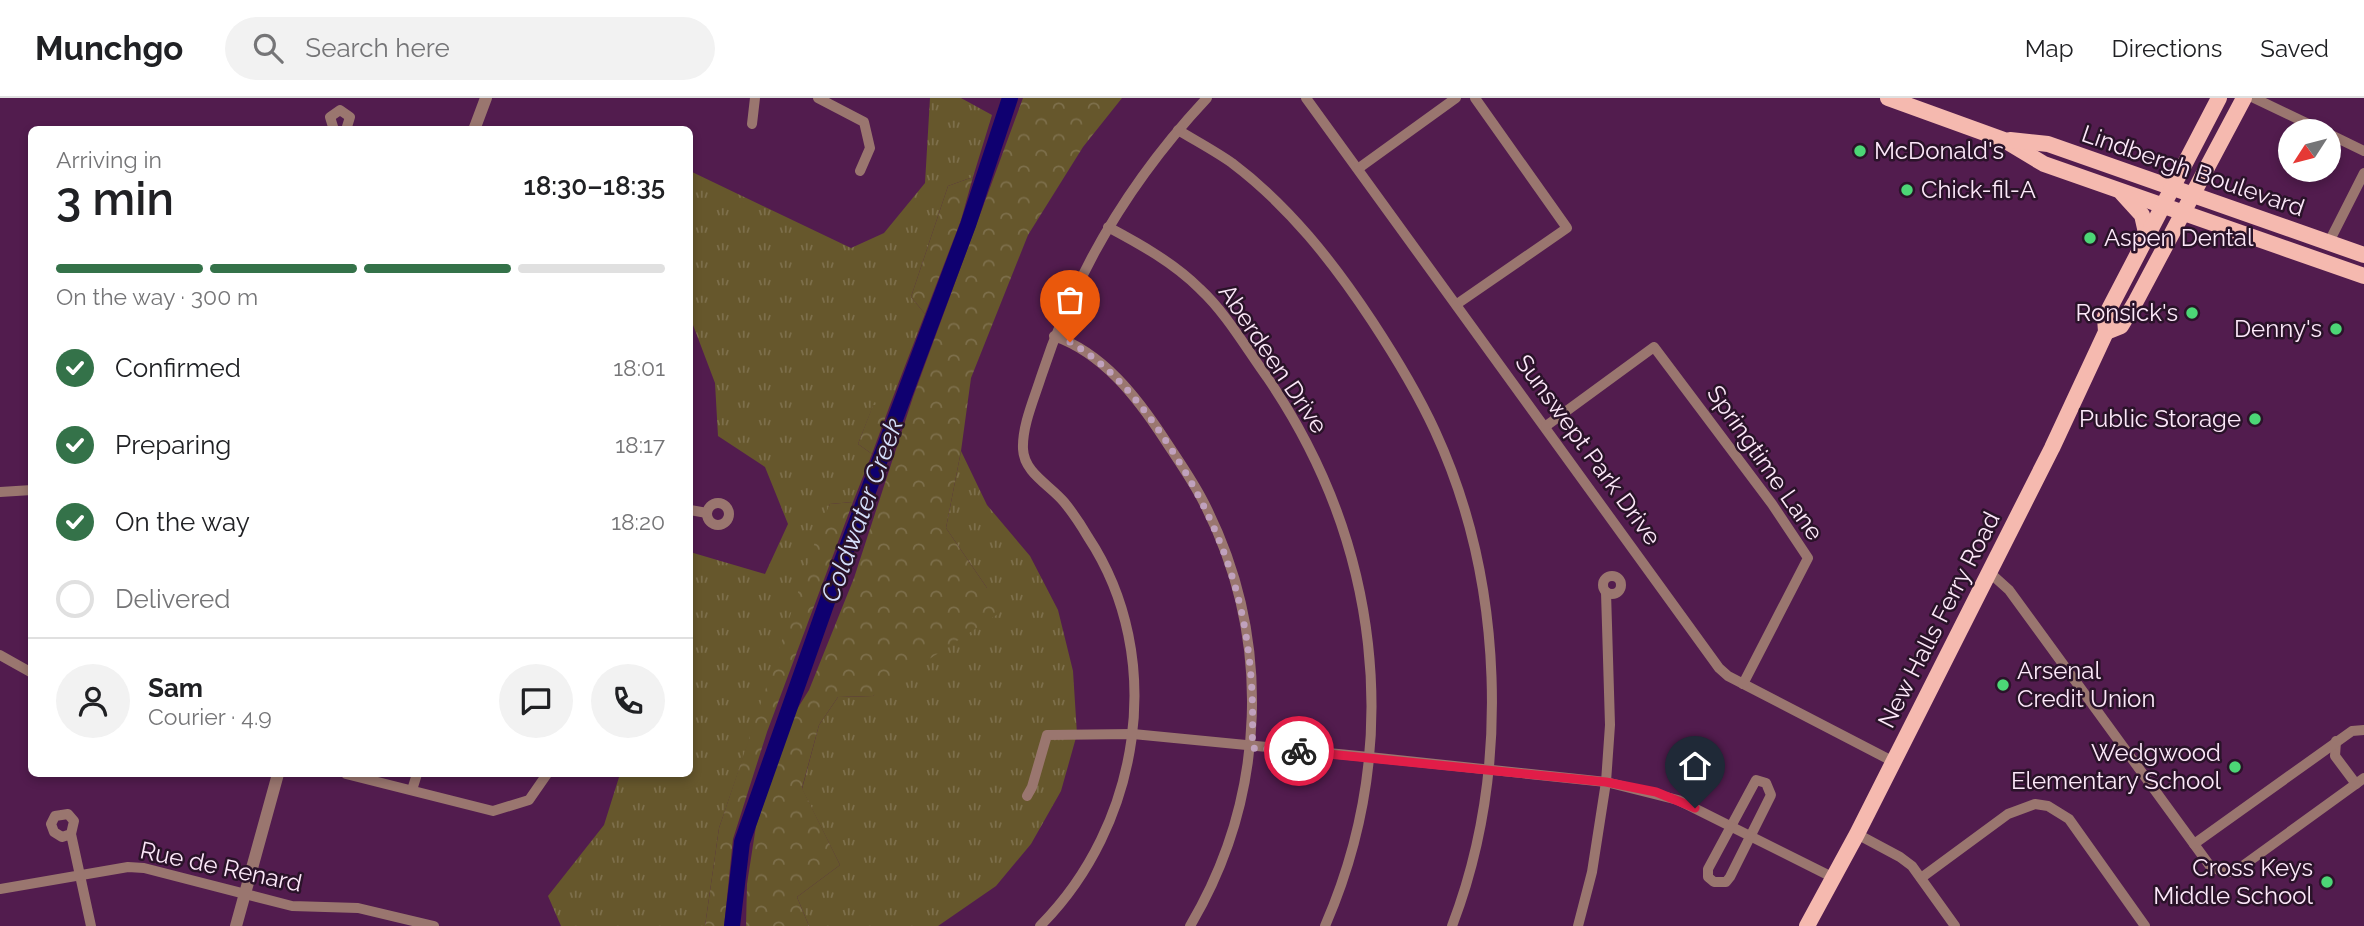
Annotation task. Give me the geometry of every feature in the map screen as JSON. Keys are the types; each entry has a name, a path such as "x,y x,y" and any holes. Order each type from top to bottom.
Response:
{"main road":[{"name":"Lindbergh Boulevard","path":"1888,98 2004,140 2044,164 2364,276"},
{"name":"New Halls Ferry Road","path":"1807,926 1857,834 2052,449 2106,332 2105,317 2219,98"},
{"name":"New Halls Ferry Road","path":"2106,332 2121,327 2194,196 2244,98"},
{"name":"Lindbergh Boulevard","path":"2004,140 2048,144 2364,255"},
{"path":"2120,192 2142,215 2147,237"}],"street":[{"path":"476,126 486,98"},
{"path":"752,124 755,98"},
{"path":"818,98 864,122 870,148 860,171"},
{"path":"1040,926 1079,880 1107,830 1125,777 1133,734 1135,701 1129,640 1117,598 1089,538 1064,502 1030,470 1025,458 1023,447 1030,410 1054,336 1108,227 1144,173 1207,98"},
{"name":"Sunswept Park Drive","path":"1306,98 1546,426 1711,658 1728,676 1892,761"},
{"path":"1359,168 1456,98"},
{"path":"1457,304 1567,228 1475,98"},
{"path":"2255,98 2298,119"},
{"path":"333,126 330,117 340,110 350,117 347,126"},
{"path":"1178,130 1230,162 1263,188 1310,237 1358,299 1393,353 1435,432 1467,526 1484,606 1491,704 1487,769 1477,835 1452,926"},
{"path":"2342,140 2364,151"},
{"path":"2329,242 2364,173"},
{"name":"Aberdeen Drive","path":"1108,227 1164,261 1200,289 1289,410 1315,459 1347,537 1363,607 1372,688 1368,757 1348,863 1325,926"},
{"path":"1054,336 1086,351 1126,387 1158,429 1205,504 1226,554 1242,608 1252,682 1252,748 1244,790 1220,869 1190,926"},
{"name":"Springtime Lane","path":"1546,426 1654,347 1772,504 1808,558 1743,684"},
{"path":"0,492 28,490"},
{"path":"693,511 707,513"},
{"path":"1989,572 2009,590 2194,844 2217,871 2237,870 2360,781 2335,756 2336,741"},
{"path":"1578,926 1592,872 1606,782 1610,725 1606,592"},
{"path":"0,655 28,671"},
{"path":"2194,844 2352,730 2364,730"},
{"path":"1027,796 1046,736 1133,734 1252,748 1368,757 1606,782 1678,800 1832,877"},
{"path":"236,926 277,777"},
{"path":"358,777 493,811 528,800 545,777"},
{"path":"412,790 416,777"},
{"path":"1756,779 1762,780 1770,789 1771,795 1751,838 1726,882 1714,883 1709,877 1708,869 1729,826 1756,779"},
{"path":"1921,878 2008,814 2035,804 2048,806 2069,819 2146,926"},
{"path":"71,834 91,926"},
{"path":"1857,834 1900,857 1921,878 1955,926"},
{"name":"Rue de Renard","path":"0,888 144,867 292,906 358,908 387,921 434,926"}],"green space":[{"path":"930,98 961,98 992,115 973,177 948,186 911,297 925,314 890,405 873,406 858,444 872,454 853,502 830,504 719,828 705,926 561,926 548,896 604,825 619,777 693,777 693,553 765,574 788,524 765,467 718,436 715,383 693,325 693,172 851,248 884,233 925,183"},
{"path":"1023,98 1122,98 1083,147 1028,235 971,378 961,451 946,528 987,588 998,614 873,696 838,697 819,725 802,788 840,865 797,897 809,926 746,926 747,884 756,826 794,714 809,690 854,578 913,397"},
{"path":"973,177 961,220 925,314 911,297 948,186"},
{"path":"873,405 890,405 872,454 858,444"},
{"path":"961,451 987,505 1030,556 1058,610 1073,671 1077,734 1061,791 1031,844 996,886 938,926 809,926 797,897 840,865 802,789 819,725 838,697 873,696 987,588 946,528"},
{"path":"853,502 767,732 733,839 724,926 705,926 719,828 822,521 830,504"}],"waterway":[{"name":"Coldwater Creek","path":"732,926 742,842 834,582 968,225 1010,98"}],"way so far":[{"path":"1070,342 1100,362 1126,387 1158,429 1205,504 1226,554 1242,608 1252,682 1252,748 1299,751"}],"place":[{"name":"McDonald's","path":"1860,151"},
{"name":"Chick-fil-A","path":"1907,190"},
{"name":"Aspen Dental","path":"2090,238"},
{"name":"Ronsick's","path":"2192,313"},
{"name":"Denny's","path":"2336,329"},
{"name":"Public Storage","path":"2255,419"},
{"name":"Arsenal Credit Union","path":"2003,685"},
{"name":"Wedgwood Elementary School","path":"2235,767"},
{"name":"Cross Keys Middle School","path":"2327,882"}],"route":[{"path":"1299,751 1606,782 1656,792 1695,808"}]}
